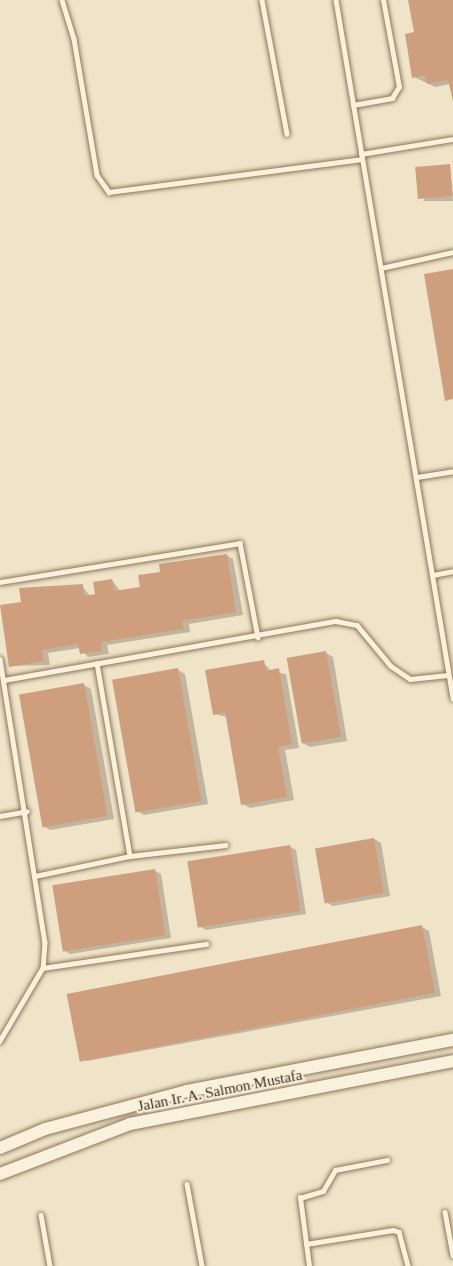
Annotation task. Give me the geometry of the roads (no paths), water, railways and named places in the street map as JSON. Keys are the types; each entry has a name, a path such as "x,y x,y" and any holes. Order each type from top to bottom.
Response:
{"street":[{"name":"Jalan Ir. A. Salmon Mustafa","path":"0,1148 45,1129 187,1091 453,1040"},
{"name":"Jalan Ir. A. Salmon Mustafa","path":"0,1174 65,1145 130,1124 453,1061"}],"lane":[{"path":"62,0 74,39 97,175 109,192 362,156 453,139"},
{"path":"262,0 288,134"},
{"path":"336,0 453,698"},
{"path":"353,105 392,98 399,87 383,0"},
{"path":"381,268 453,252"},
{"path":"417,477 453,471"},
{"path":"0,582 240,543 258,637"},
{"path":"433,575 453,571"},
{"path":"4,680 343,621 364,631 400,674 420,679 448,675"},
{"path":"0,659 27,810 43,968 0,1041"},
{"path":"97,663 130,856"},
{"path":"0,816 27,810"},
{"path":"35,876 130,856 225,845"},
{"path":"43,968 206,944"},
{"path":"309,1266 300,1198 323,1191 336,1170 387,1160"},
{"path":"187,1184 202,1266"},
{"path":"446,1212 453,1255"},
{"path":"41,1215 50,1266"},
{"path":"306,1244 393,1230 399,1232 408,1266"}]}
